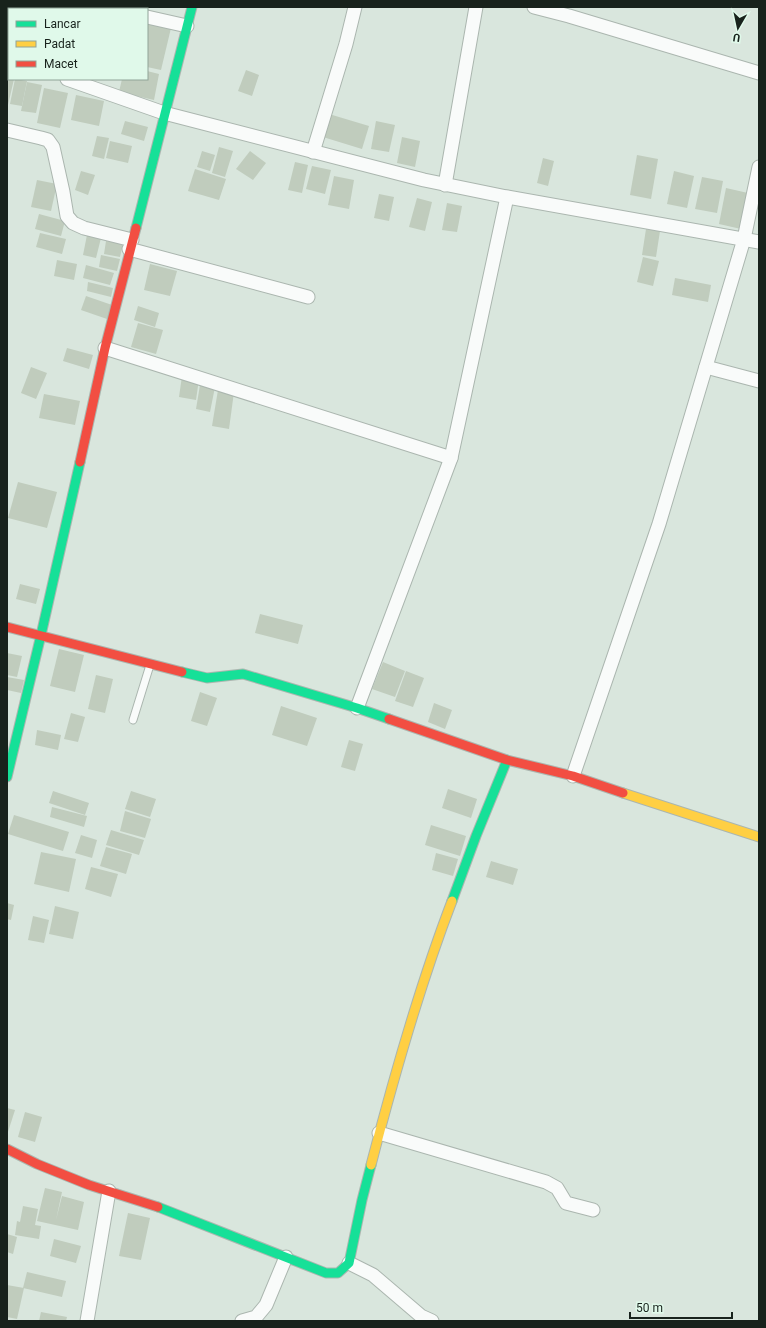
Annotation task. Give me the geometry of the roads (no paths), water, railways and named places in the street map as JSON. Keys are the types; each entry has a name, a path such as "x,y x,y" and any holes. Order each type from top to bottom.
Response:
{"street":[{"path":"7,777 41,635 105,348 192,7"},
{"path":"313,152 346,44 355,7"},
{"path":"445,185 476,7"},
{"path":"534,7 569,16 759,73"},
{"path":"148,17 187,26"},
{"path":"70,80 164,113 445,185 507,198 759,242"},
{"path":"7,130 48,140 53,147 67,216 73,223 131,245 308,297"},
{"path":"573,776 659,524 744,239 759,167"},
{"path":"357,708 451,458 507,198"},
{"path":"105,348 451,458"},
{"path":"706,367 759,381"},
{"path":"7,627 207,678 231,674 243,674 357,708 507,760 573,776 759,836"},
{"path":"7,1149 89,1185 145,1202 326,1273 338,1273 348,1263 379,1133 407,1032 434,948 476,836 507,760"},
{"path":"379,1133 546,1182 557,1188 566,1203 594,1210"},
{"path":"87,1321 109,1191"},
{"path":"242,1321 256,1318 266,1305 286,1257"},
{"path":"348,1263 373,1275 425,1319"}],"lane":[{"path":"133,720 151,663"}]}
